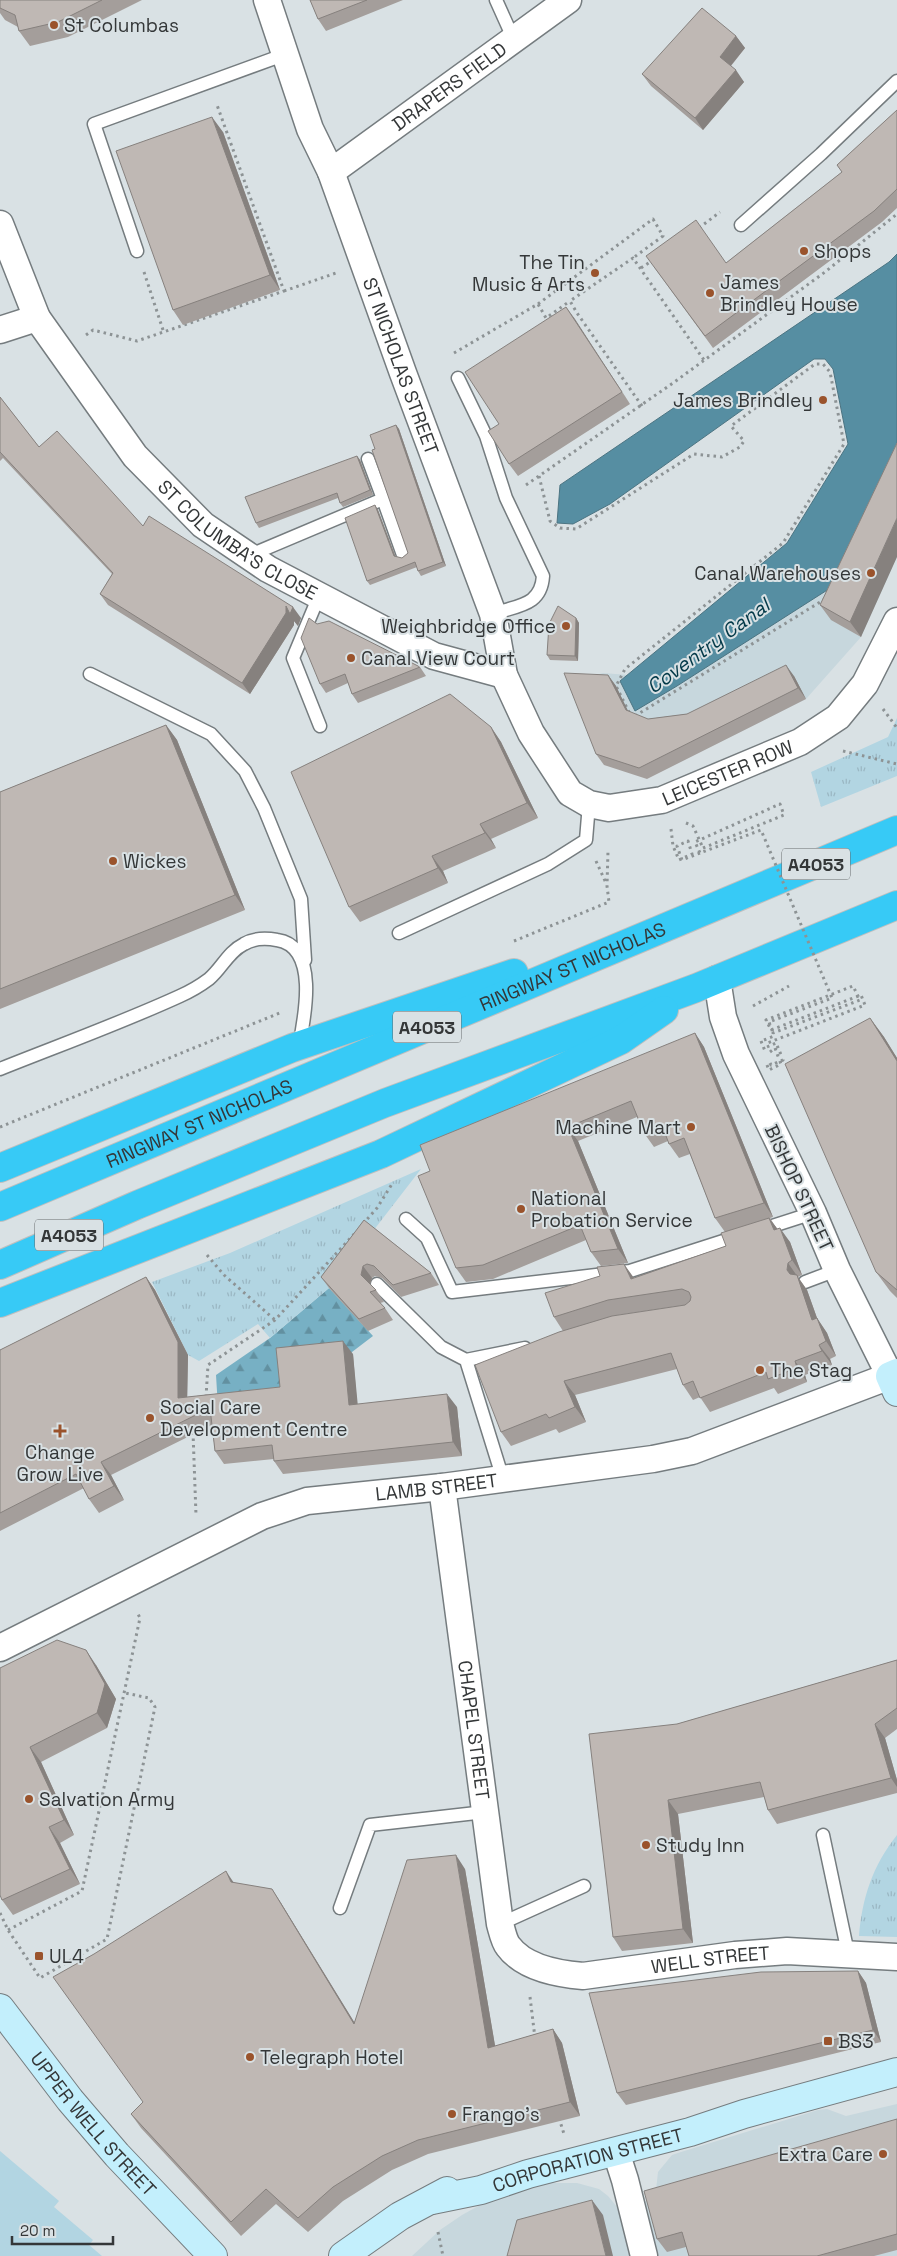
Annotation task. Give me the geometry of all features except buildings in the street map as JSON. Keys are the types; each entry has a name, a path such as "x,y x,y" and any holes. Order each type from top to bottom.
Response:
{"highway":[{"name":"RINGWAY ST NICHOLAS","path":"0,1206 119,1158 897,830"},
{"path":"0,1168 299,1046 736,898"},
{"name":"A4053","path":"0,1265 385,1103 706,984 897,905"},
{"path":"0,1303 381,1154 621,1040 706,984"}],"street":[{"name":"ST NICHOLAS STREET","path":"267,0 310,129 331,172 403,373 493,614 504,675 531,733"},
{"name":"DRAPERS FIELD","path":"331,172 568,0"},
{"name":"ST COLUMBA'S CLOSE","path":"0,224 37,318 135,456 203,525 268,569 434,656 504,675"},
{"path":"0,330 37,318"},
{"name":"LEICESTER ROW","path":"531,733 570,792 589,804 609,808 662,800 800,742 838,717 865,684 897,621"},
{"name":"BISHOP STREET","path":"706,984 723,1017 736,1054 813,1213 837,1270 895,1380"},
{"name":"LAMB STREET","path":"0,1648 262,1516 286,1508 329,1498 504,1479 653,1459 692,1451 895,1380"},
{"name":"CHAPEL STREET","path":"442,1487 500,1924 507,1946 526,1962"},
{"name":"WELL STREET","path":"526,1962 559,1974 583,1976 735,1955 787,1951 897,1957"},
{"name":"UPPER WELL STREET","path":"0,2008 70,2100 117,2155 213,2256"},
{"name":"CORPORATION STREET","path":"432,2200 481,2190 528,2174 690,2132 744,2114 897,2072"},
{"name":"CORPORATION STREET","path":"343,2256 400,2216 432,2200 474,2175 567,2145 686,2118 744,2114"},
{"path":"616,2152 644,2256"}],"lane":[{"path":"496,0 514,40"},
{"path":"137,251 94,124 286,54"},
{"path":"741,225 821,154 897,81"},
{"path":"458,378 486,436 506,498 543,576 542,590 534,600 493,614"},
{"path":"368,459 403,555"},
{"path":"248,556 382,499"},
{"path":"319,596 293,658 320,726"},
{"path":"90,674 211,734 245,771 264,808 301,899 306,970 303,1028 299,1046"},
{"path":"400,933 548,864 586,840 589,804"},
{"path":"0,1069 182,995 210,978 227,957 244,943 266,938 287,941 299,952 306,970"},
{"path":"406,1219 428,1238 452,1292 630,1271 813,1213"},
{"path":"805,1282 837,1270"},
{"path":"377,1284 441,1347 466,1360 534,1346"},
{"path":"466,1360 504,1479"},
{"path":"340,1908 370,1824 485,1812"},
{"path":"823,1835 848,1953"},
{"path":"500,1924 584,1886"}],"path":[{"path":"209,83 284,291"},
{"path":"216,130 225,127"},
{"path":"694,232 725,208 741,225"},
{"path":"506,498 642,406 825,272 897,214"},
{"path":"448,356 538,304 653,219 663,236 546,318 538,304"},
{"path":"137,251 164,333"},
{"path":"633,258 704,360"},
{"path":"641,268 656,258"},
{"path":"62,352 93,330 137,341 341,271"},
{"path":"570,301 575,314 642,406"},
{"path":"539,476 550,521 560,528 576,529 694,454 722,457 740,447 744,441 731,426 815,364 823,364 830,372 844,444 783,544 625,669 616,686 632,718 825,599"},
{"path":"800,742 897,764"},
{"path":"700,853 695,842 780,804 784,815 703,848"},
{"path":"673,846 679,860 685,857 692,854 688,840 677,846 679,853 682,860 761,830 832,998 769,1022 774,1036 762,1041 768,1051 775,1048 781,1064 769,1070 768,1064 771,1065 783,1060 777,1046"},
{"path":"760,1046 865,1005 861,995 852,999 771,1030 766,1020 853,986 857,993 860,1000 773,1033"},
{"path":"0,1127 304,1003"},
{"path":"206,1407 208,1365 276,1320 377,1208 395,1180"},
{"path":"207,1255 224,1275 276,1320"},
{"path":"192,1427 197,1524"},
{"path":"8,1930 82,1891 140,1618 124,1584"},
{"path":"0,1913 8,1930 40,1978 107,1939 155,1707 149,1698 125,1693"},
{"path":"526,1962 537,2044"},
{"path":"558,2117 567,2145"}],"shaded area":[{"path":"897,557 861,637 806,699 660,772 647,768 586,678 603,673 628,675 620,681 635,710 677,686 831,587"},
{"path":"897,2104 897,2256 412,2256 440,2230 493,2198 548,2183 577,2183 599,2189 618,2208 655,2199 658,2172 672,2155 818,2110 827,2109 846,2116"}],"green space":[{"path":"897,718 897,776 821,807 811,772 888,737"},
{"path":"421,1169 329,1288 270,1338 258,1324 199,1361 188,1355 152,1282 230,1253"},
{"path":"329,1288 373,1336 289,1400 218,1408 216,1375 270,1338"},
{"path":"897,1835 897,1937 859,1936 863,1908 870,1882 881,1858"},
{"path":"0,2151 59,2201 54,2207 93,2240 89,2245 102,2256 0,2256"}],"water":[{"name":"Coventry Canal","path":"897,254 897,446 832,587 635,711 620,681 787,543 848,444 833,369 825,359 814,359 610,504 573,524 557,523 560,485 889,262"}],"place":[{"name":"St Columbas","path":"54,25"},
{"name":"Shops","path":"804,251"},
{"name":"The Tin Music & Arts","path":"595,273"},
{"name":"James Brindley House","path":"710,293"},
{"name":"James Brindley","path":"823,400"},
{"name":"Canal Warehouses","path":"871,573"},
{"name":"Weighbridge Office","path":"566,626"},
{"name":"Canal View Court","path":"351,658"},
{"name":"Wickes","path":"113,861"},
{"name":"Machine Mart","path":"691,1127"},
{"name":"National Probation Service","path":"521,1209"},
{"name":"The Stag","path":"760,1370"},
{"name":"Social Care Development Centre","path":"150,1418"},
{"name":"Change Grow Live","path":"60,1431"},
{"name":"Salvation Army","path":"29,1799"},
{"name":"Study Inn","path":"646,1845"},
{"name":"UL4","path":"39,1956"},
{"name":"BS3","path":"828,2041"},
{"name":"Telegraph Hotel","path":"250,2057"},
{"name":"Frango's","path":"452,2114"},
{"name":"Extra Care","path":"883,2154"}]}
